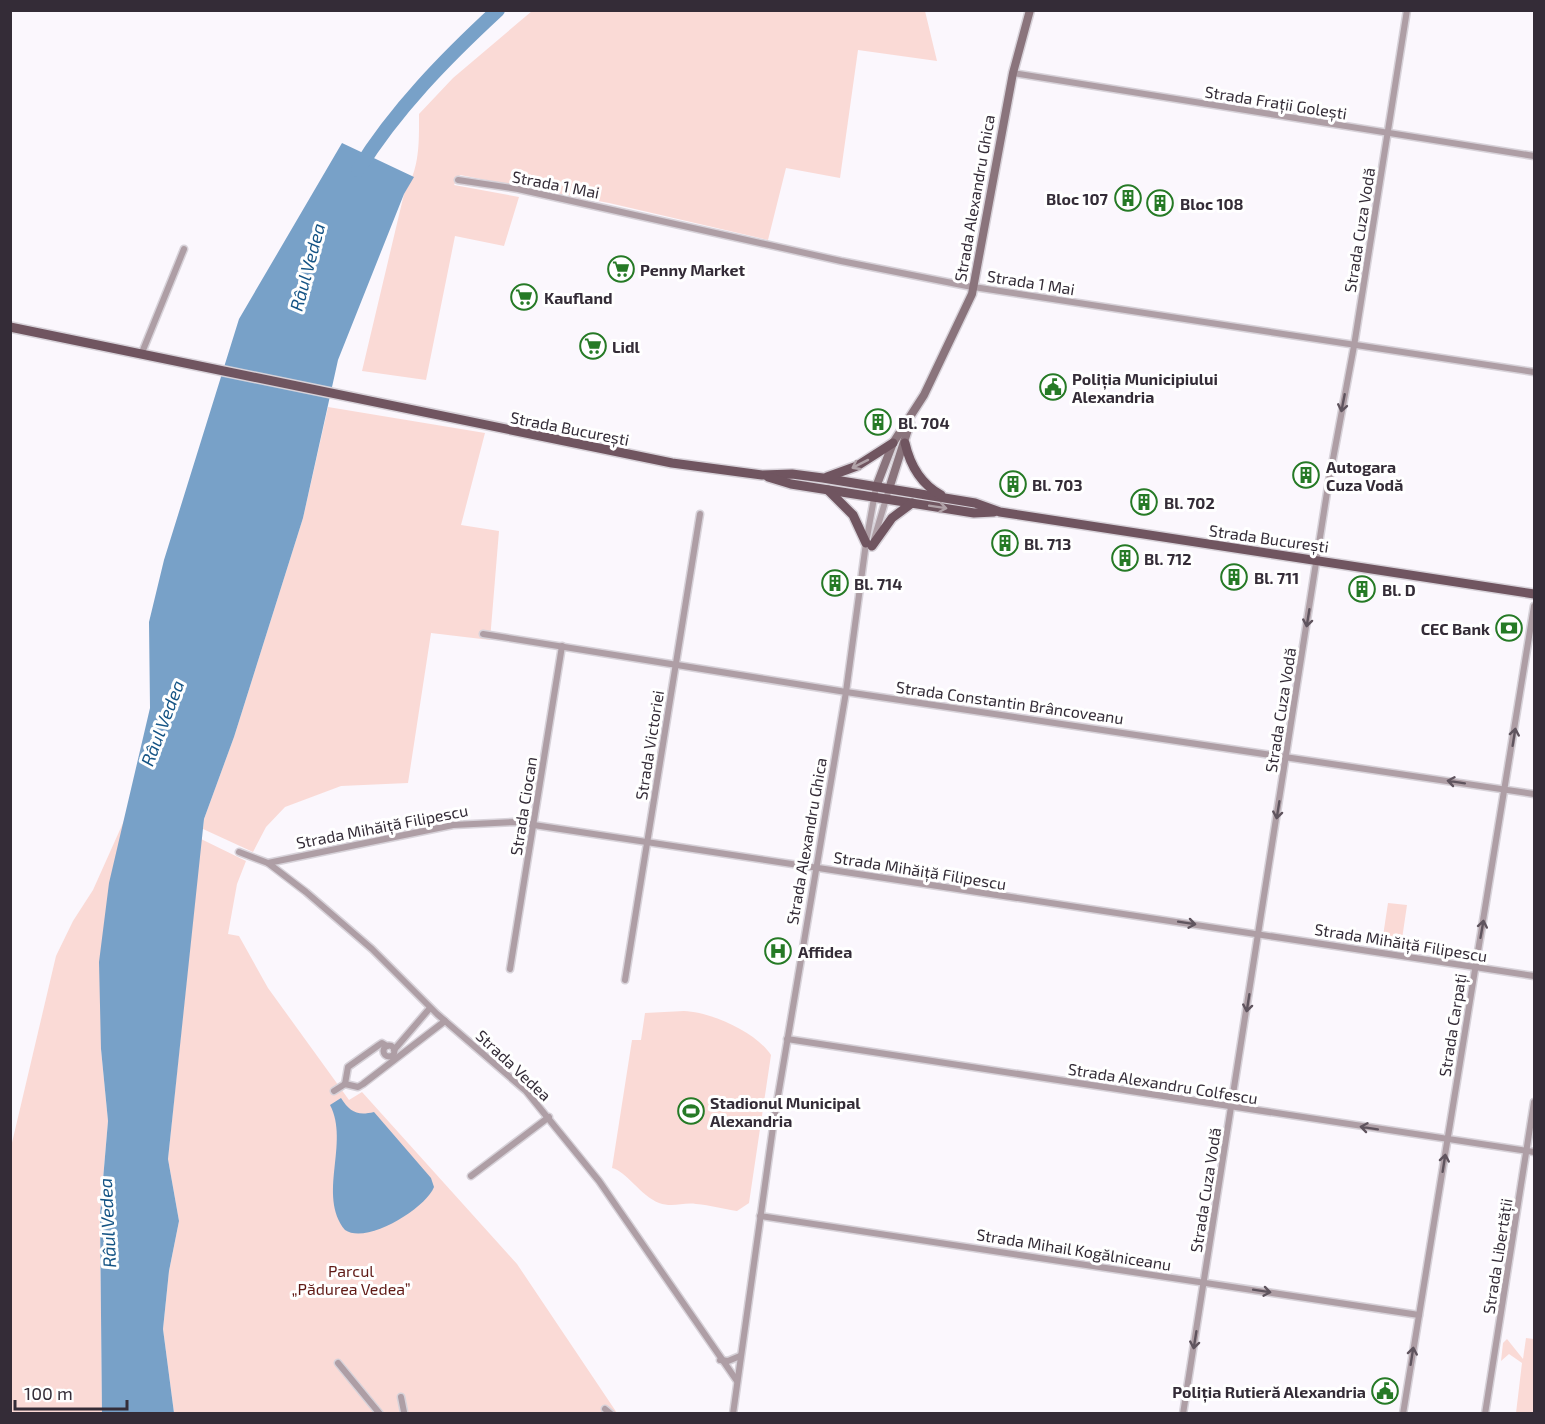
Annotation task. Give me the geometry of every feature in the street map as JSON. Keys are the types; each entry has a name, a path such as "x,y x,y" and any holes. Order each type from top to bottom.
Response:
{"main road":[{"name":"Strada București","path":"10,327 672,463 762,475 792,474 823,478 887,494 945,498 1000,512 1534,594"},
{"path":"823,478 857,466 894,443"},
{"path":"905,443 910,460 922,480 945,498"},
{"name":"Strada București","path":"762,475 791,484 875,492"},
{"path":"826,489 846,506 868,545 892,518 912,503"},
{"name":"Strada București","path":"887,494 912,503 974,513 1000,512"}],"street":[{"name":"Strada Alexandru Ghica","path":"733,1413 787,1039 846,692 875,492 894,443 912,417 974,287 1012,74 1030,10"},
{"name":"Strada Cuza Vodă","path":"1183,1413 1330,472 1354,346 1407,10"},
{"name":"Strada Frații Golești","path":"1012,74 1534,156"},
{"name":"Strada 1 Mai","path":"458,180 518,189 857,264 974,287 1534,372"},
{"path":"141,355 184,249"},
{"name":"Strada Alexandru Ghica","path":"868,545 905,443 912,417"},
{"name":"Strada Victoriei","path":"625,980 700,514"},
{"name":"Strada Carpați","path":"1403,1413 1506,790 1534,606"},
{"name":"Strada Constantin Brâncoveanu","path":"483,634 846,692 1534,794"},
{"name":"Strada Ciocan","path":"510,969 562,646"},
{"name":"Strada Mihăiță Filipescu","path":"268,863 453,825 497,821 533,824 1534,976"},
{"name":"Strada Vedea","path":"238,852 268,863 358,937 445,1022 526,1091 605,1189 737,1382"},
{"path":"345,1083 358,1087 363,1084 394,1055 430,1008"},
{"path":"394,1055 445,1022"},
{"name":"Strada Alexandru Colfescu","path":"787,1039 1534,1152"},
{"path":"334,1091 345,1083 348,1067 382,1043 394,1055"},
{"name":"Strada Libertății","path":"1485,1413 1534,1102"},
{"path":"471,1176 549,1117"},
{"name":"Strada Mihail Kogălniceanu","path":"760,1216 1419,1315"},
{"path":"720,1360 728,1361 740,1356"},
{"path":"338,1363 380,1413"},
{"path":"400,1397 405,1412"}],"green space":[{"path":"532,11 925,11 937,61 858,50 840,178 786,168 768,240 609,203 460,175 454,185 519,197 504,246 455,236 426,380 362,371 404,194 416,165 419,114 453,78"},
{"path":"328,407 485,433 461,525 499,531 490,640 431,633 408,783 341,786 285,807 266,827 253,852 203,829 204,819 234,737 303,518"},
{"path":"127,814 101,1049 108,1121 100,1215 102,1413 11,1414 11,1147 56,956 73,921 93,890"},
{"name":"Parcul „Pădurea Vedea”","path":"201,839 246,861 237,884 228,934 239,936 268,988 349,1100 362,1092 517,1264 617,1413 174,1413 163,1329 169,1271 179,1221 168,1159"},
{"path":"1388,903 1407,905 1402,939 1383,936"},
{"name":"Stadionul Municipal Alexandria","path":"684,1011 719,1019 744,1031 771,1055 749,1203 737,1211 701,1205 659,1203 612,1168 632,1040 641,1040 645,1013"},
{"path":"1526,1338 1534,1339 1534,1413 1516,1413 1522,1363 1509,1354 1501,1361 1503,1343 1507,1339 1523,1359"}],"water":[{"path":"342,143 414,177 404,194 338,360 303,518 234,737 204,819 168,1159 179,1221 169,1271 163,1329 174,1413 102,1414 100,1215 108,1121 101,1049 99,962 109,883 150,708 149,622 164,560 239,319"},
{"path":"341,1098 354,1112 374,1112 431,1178 434,1187 420,1205 408,1214 381,1229 367,1233 345,1230 337,1216 334,1201 337,1136 330,1105"}],"waterway":[{"name":"Râul Vedea","path":"358,170 388,126 422,86 498,10"}],"place":[{"name":"Bloc 107","path":"1128,198"},
{"name":"Bloc 108","path":"1160,203"},
{"name":"Penny Market","path":"621,269"},
{"name":"Kaufland","path":"524,297"},
{"name":"Lidl","path":"593,346"},
{"name":"Poliția Municipiului Alexandria","path":"1053,387"},
{"name":"Bl. 704","path":"878,422"},
{"name":"Autogara Cuza Vodă","path":"1306,475"},
{"name":"Bl. 703","path":"1013,484"},
{"name":"Bl. 702","path":"1144,502"},
{"name":"Bl. 713","path":"1005,543"},
{"name":"Bl. 712","path":"1125,558"},
{"name":"Bl. 711","path":"1234,577"},
{"name":"Bl. 714","path":"835,583"},
{"name":"Bl. D","path":"1362,589"},
{"name":"CEC Bank","path":"1509,628"},
{"name":"Affidea","path":"778,951"},
{"name":"Stadionul Municipal Alexandria","path":"691,1111"},
{"name":"Poliția Rutieră Alexandria","path":"1385,1391"}]}
